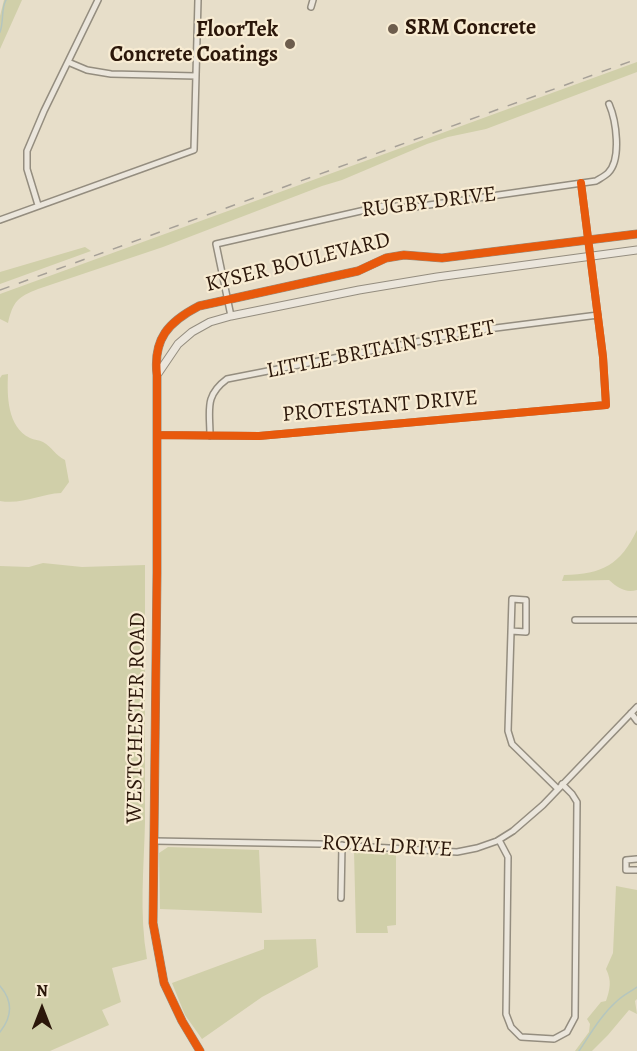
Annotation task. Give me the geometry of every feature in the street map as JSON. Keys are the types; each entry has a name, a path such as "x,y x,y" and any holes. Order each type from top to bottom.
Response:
{"street":[{"path":"38,205 27,169 27,151 98,0"},
{"path":"0,220 194,150 198,0"},
{"path":"311,7 313,0"},
{"path":"68,62 87,70 111,74 196,76"},
{"name":"RUGBY DRIVE","path":"231,316 216,244 387,205 408,208 596,181 608,173 614,162 615,119 609,104"},
{"path":"580,183 587,240 592,257 598,315"},
{"name":"KYSER BOULEVARD","path":"157,375 158,345 169,326 181,315 199,306 358,271 386,258 404,255 442,258 637,234"},
{"name":"KYSER BOULEVARD","path":"157,375 178,344 192,332 210,322 231,316 426,279 637,250"},
{"name":"PROTESTANT DRIVE","path":"157,435 259,436 606,405 598,315"},
{"name":"LITTLE BRITAIN STREET","path":"210,436 210,396 217,386 227,379 472,331 598,315"},
{"name":"WESTCHESTER ROAD","path":"157,375 153,923 156,950 164,983 182,1021 200,1051"},
{"path":"499,840 508,857 506,1014 511,1027 521,1037 554,1039 567,1032 575,1017 577,802 572,794 512,744 508,731 511,631 512,599 526,600 526,632 511,631"},
{"path":"575,620 637,620"},
{"name":"ROYAL DRIVE","path":"154,841 342,845 457,852 477,848 499,840 513,831 543,805 637,707"},
{"path":"631,714 637,721"},
{"path":"341,898 342,845"},
{"path":"637,859 626,860 626,870 637,870"}],"green space":[{"path":"4,0 22,0 0,49 0,16"},
{"path":"637,62 637,72 486,129 427,144 342,180 163,247 38,289 17,301 8,323 0,319 0,294"},
{"path":"85,247 91,251 0,284 0,272"},
{"path":"8,374 8,401 17,426 22,433 46,444 65,460 69,482 61,493 16,502 0,501 0,378"},
{"path":"637,530 637,590 622,589 609,580 562,581 564,575 600,570 609,565 624,552"},
{"path":"43,563 82,567 145,565 143,908 147,959 112,968 121,1002 102,1010 109,1025 50,1051 0,1051 0,566 29,567"},
{"path":"168,847 259,850 262,913 160,909 159,853"},
{"path":"354,850 396,854 396,925 387,926 388,933 356,933"},
{"path":"616,886 637,890 637,999 635,1001 637,1014 629,1010 592,1051 575,1051 589,1032 590,1024 587,1019 601,1002 606,1001 609,993 610,981 606,969 613,953"},
{"path":"316,939 318,967 262,997 202,1039 185,1015 172,983 264,949 264,940"}],"waterway":[{"path":"0,32 6,0"},
{"path":"0,986 9,1003 9,1015 0,1032"},
{"path":"579,1051 606,1012 619,999 637,987"}],"railway":[{"path":"0,290 637,59"}],"cycle path":[{"path":"157,435 259,436 606,405 603,357 581,183"},
{"path":"200,1051 182,1021 164,983 153,923 157,573 156,362 160,342 171,325 199,306 358,271 386,258 404,255 442,258 637,234"}],"place":[{"name":"SRM Concrete","path":"393,29"},
{"name":"FloorTek Concrete Coatings","path":"290,44"}]}
